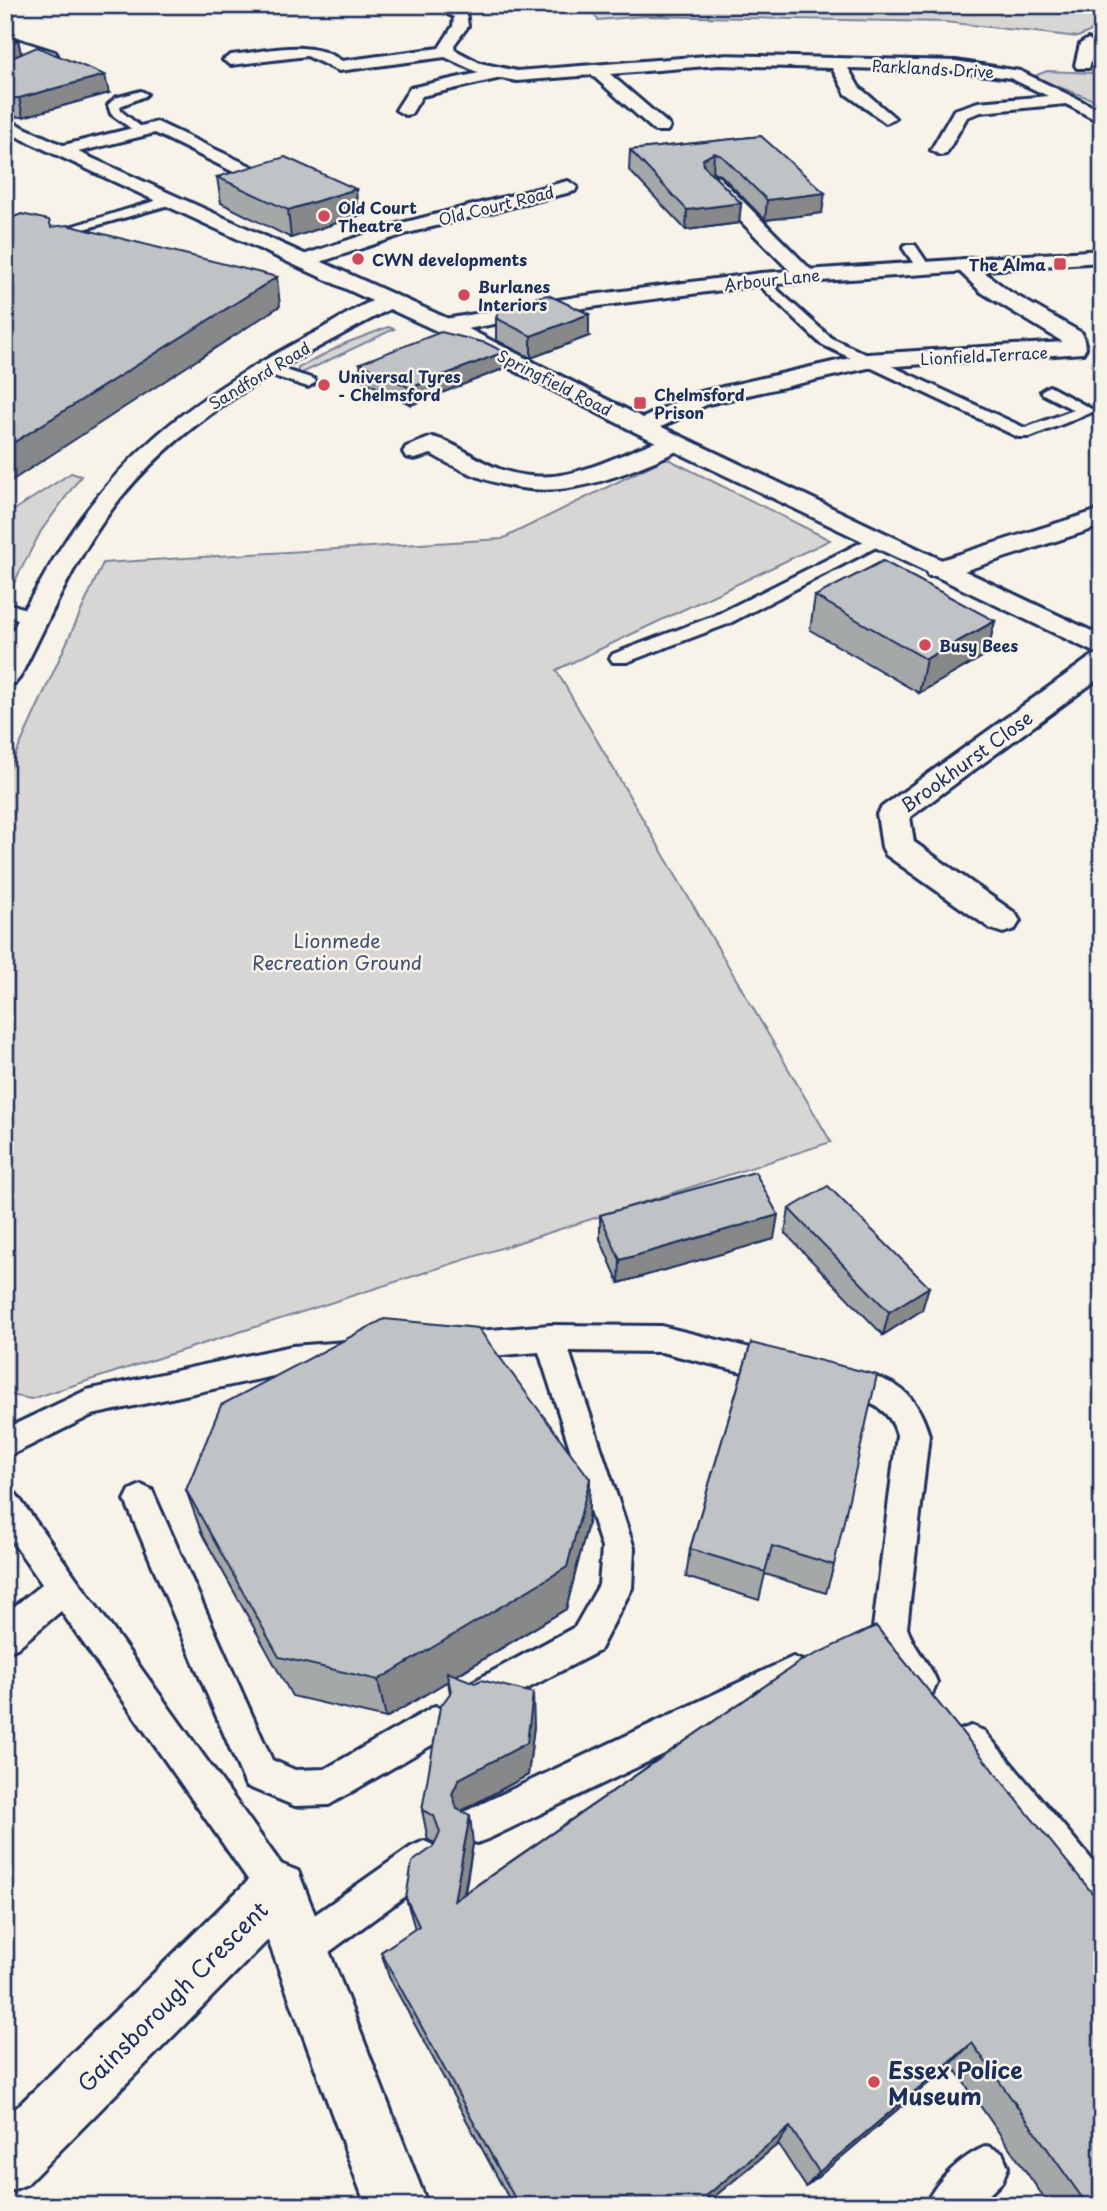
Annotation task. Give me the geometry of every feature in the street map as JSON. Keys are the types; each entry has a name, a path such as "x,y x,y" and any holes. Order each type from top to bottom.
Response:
{"street":[{"path":"231,60 307,51 322,54 339,66 447,52 446,45 463,24 463,18 459,12 436,5"},
{"path":"5,41 49,55 5,74"},
{"path":"728,46 745,60"},
{"name":"Parklands Drive","path":"447,52 496,74 542,76 745,60 956,66 1014,74 1099,114"},
{"name":"Parklands Drive","path":"838,64 852,90 886,118"},
{"path":"597,71 661,128"},
{"path":"405,110 416,92 496,74"},
{"path":"940,150 960,114 1000,103 1069,99"},
{"name":"Springfield Road","path":"5,124 445,326 643,427 1102,647"},
{"path":"62,150 157,127 267,181"},
{"path":"712,181 806,275"},
{"name":"Old Court Road","path":"304,261 401,229 568,187"},
{"name":"Arbour Lane","path":"445,326 576,303 761,279 1102,256"},
{"name":"Lionfield Terrace","path":"868,361 1074,348 1074,338 1011,305 980,284 962,265"},
{"name":"Sandford Road","path":"5,677 104,502 149,451 217,397 390,301"},
{"name":"Lionfield Terrace","path":"1062,330 1094,326"},
{"path":"643,427 700,399 778,379 868,361"},
{"path":"415,452 432,444 495,477 531,484 565,483 610,472 676,443"},
{"path":"938,570 1102,517"},
{"name":"Brookhurst Close","path":"1003,921 898,847 893,814 1102,662"},
{"name":"Gainsborough Crescent","path":"5,2162 278,1891 397,2206"}],"lane":[{"path":"140,131 115,112 114,105 119,100 141,94"},
{"path":"70,229 171,200"},
{"path":"51,225 100,235 87,240"},
{"path":"909,248 923,267"},
{"path":"761,279 827,341 1024,434 1087,411 1049,391"},
{"path":"266,369 308,382"},
{"path":"620,657 720,620 876,540"},
{"path":"5,608 36,619"},
{"path":"428,1348 550,1338 660,1339 887,1393 909,1414 913,1435 877,1634 899,1655 1102,1902"},
{"path":"479,1697 587,1639 615,1587 618,1548 550,1338"},
{"path":"5,1444 87,1403 292,1359 374,1353"},
{"path":"141,1500 259,1773 295,1788 329,1787 435,1724"},
{"path":"5,1504 278,1891"},
{"path":"5,1636 64,1587"},
{"path":"477,1825 827,1658"},
{"path":"300,1949 424,1860"},
{"path":"946,2206 987,2167"}],"green space":[{"path":"587,5 1102,5 1102,26 1078,37 945,22 647,16 598,20"},
{"path":"1102,65 1102,103 1032,77 1047,71 1092,73"},
{"path":"388,327 394,329 300,374 298,372 298,368 346,343"},
{"name":"Lionmede Recreation Ground","path":"666,458 830,540 556,670 831,1142 31,1399 5,1394 5,778 103,563 502,539"},
{"path":"71,473 81,476 41,531 8,594 5,593 5,516"}],"building":[{"path":"5,35 18,40 5,45"},
{"path":"37,47 105,75 19,98 5,98 5,61"},
{"path":"761,136 825,193 767,200 722,156 714,153 703,159 704,166 741,203 687,210 630,150"},
{"path":"285,157 356,189 288,210 217,177"},
{"path":"21,214 49,220 51,227 67,225 277,277 5,448 5,221"},
{"path":"548,295 589,314 531,336 496,318 501,304"},
{"path":"441,332 486,343 504,352 410,388 360,363"},
{"path":"883,561 995,621 926,659 815,596"},
{"path":"755,1172 778,1215 620,1260 600,1215"},
{"path":"828,1186 929,1287 889,1312 789,1209"},
{"path":"384,1319 478,1328 590,1479 567,1567 378,1680 279,1657 186,1490 221,1405"},
{"path":"751,1343 877,1375 834,1565 772,1546 765,1572 690,1549"},
{"path":"876,1626 1102,1905 1102,2206 1088,2206 972,2043 819,2172 790,2127 706,2196 712,2206 519,2206 381,1952 419,1926 406,1898 412,1862 433,1847 440,1832 434,1816 422,1810 440,1707 451,1692 447,1672 475,1683 481,1680 533,1693 527,1743 459,1779 452,1794 457,1809 470,1815 454,1901 801,1661"}],"place":[{"name":"Old Court Theatre","path":"324,216"},
{"name":"CWN developments","path":"358,259"},
{"name":"The Alma","path":"1060,264"},
{"name":"Burlanes Interiors","path":"464,295"},
{"name":"Universal Tyres - Chelmsford","path":"324,385"},
{"name":"Chelmsford Prison","path":"640,403"},
{"name":"Busy Bees","path":"925,645"},
{"name":"Essex Police Museum","path":"874,2082"}]}
